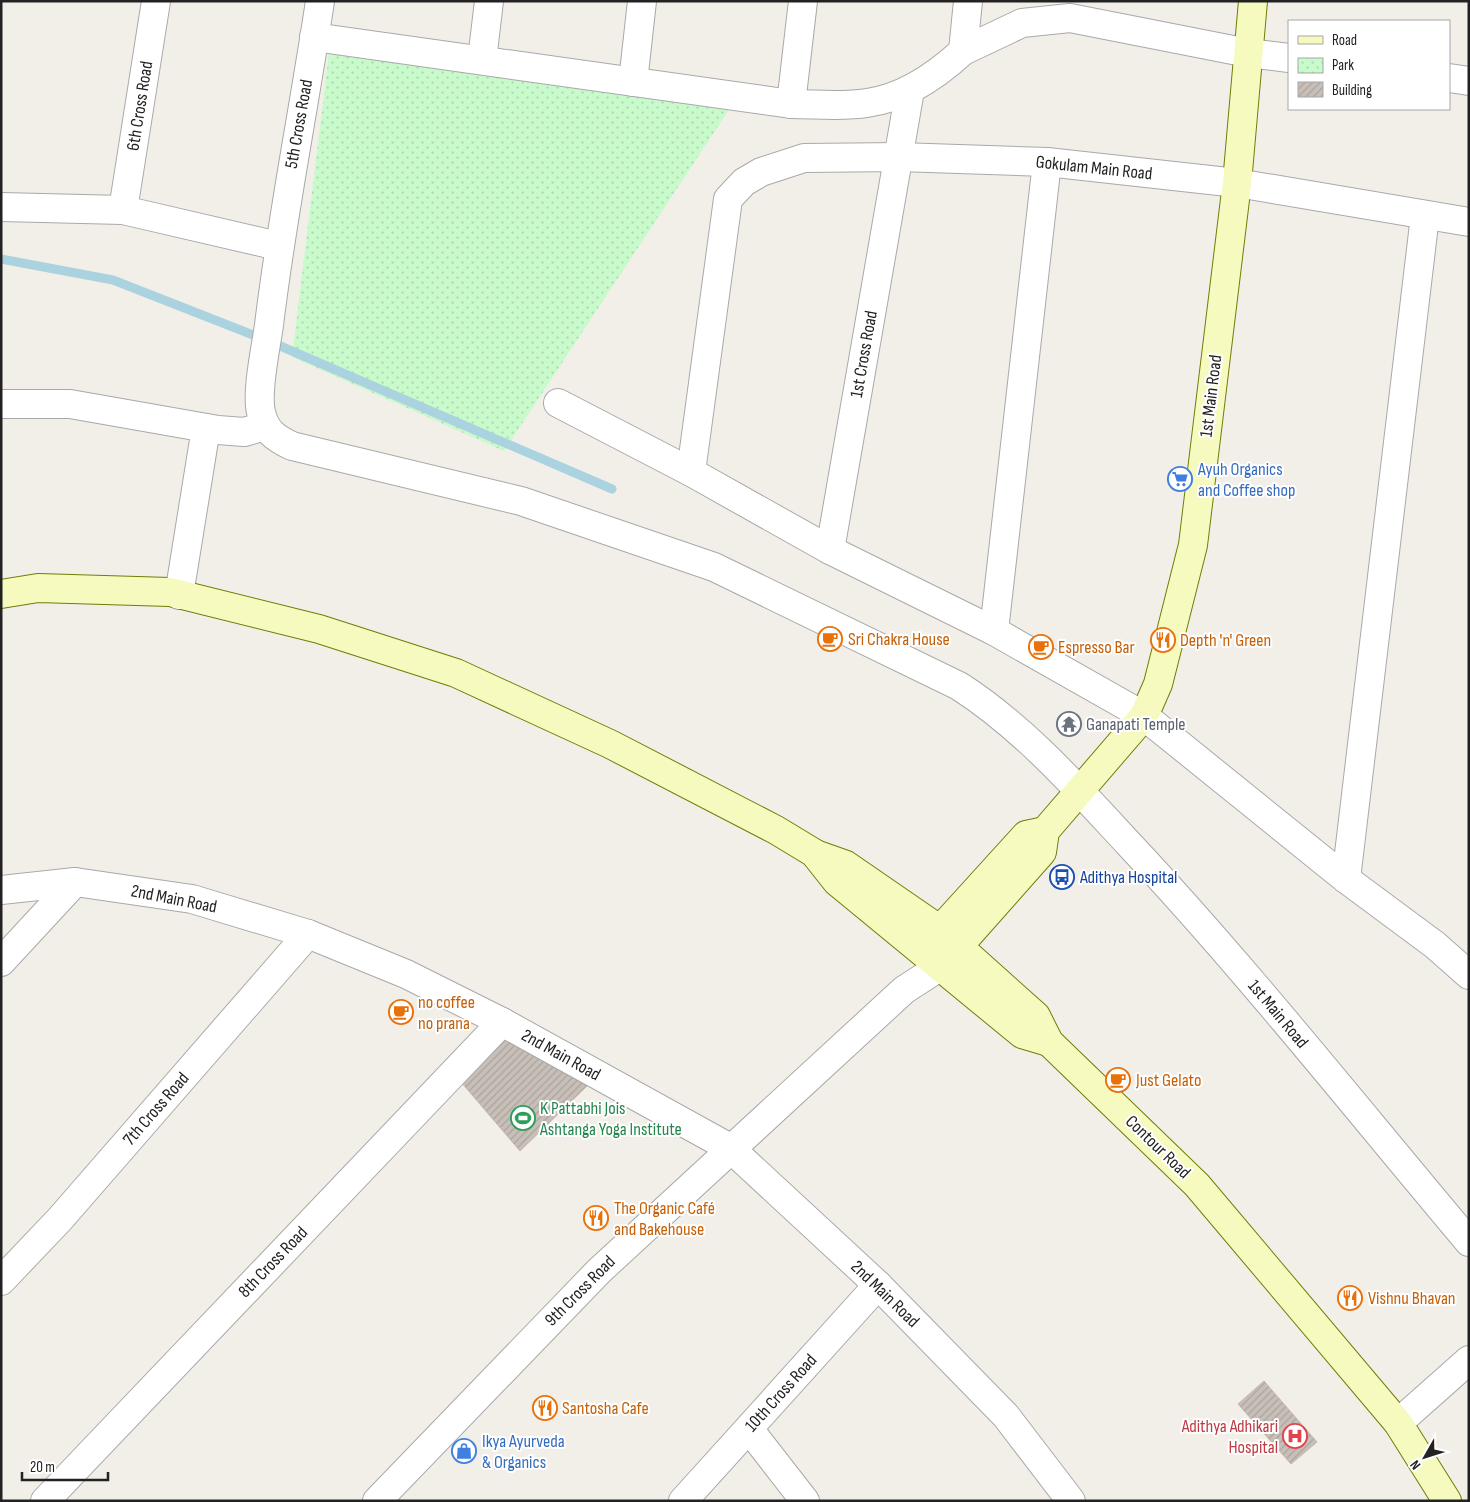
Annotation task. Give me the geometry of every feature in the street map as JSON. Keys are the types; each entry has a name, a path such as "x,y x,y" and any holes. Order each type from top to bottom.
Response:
{"main road":[{"name":"1st Main Road","path":"931,959 1026,835 1044,831 1080,792 1144,716 1158,684 1193,545 1237,183 1253,1"},
{"path":"1,594 38,588 170,592 319,629 456,673 610,744 776,830 814,853 837,882 1022,1034 1049,1042"},
{"name":"Contour Road","path":"814,853 846,864 948,937 1036,1016 1049,1042 1197,1185 1398,1422 1447,1501"}],"street":[{"name":"6th Cross Road","path":"123,210 156,1"},
{"name":"5th Cross Road","path":"265,426 260,409 278,246 320,1"},
{"path":"482,60 489,1"},
{"path":"632,82 642,1"},
{"path":"791,104 803,1"},
{"path":"963,51 968,1"},
{"path":"314,37 791,104 908,102 963,51 1022,22 1070,18 1248,53 1288,58"},
{"path":"1450,78 1469,81"},
{"name":"1st Cross Road","path":"830,550 908,102"},
{"name":"Gokulam Main Road","path":"691,472 728,199 744,182 761,172 804,158 900,151 1047,162 1237,183 1469,222"},
{"path":"994,631 1047,162"},
{"path":"1,207 123,210 278,246"},
{"path":"1346,879 1425,216"},
{"path":"558,403 691,472 830,550 994,631 1080,678 1144,716 1346,879 1435,945 1469,975"},
{"path":"1,404 70,404 206,428 244,432 265,426 275,438 292,446 521,501 714,567 958,686 988,704 1008,721 1080,792"},
{"path":"179,595 206,428"},
{"name":"1st Main Road","path":"1080,792 1184,903 1469,1242"},
{"path":"1,962 75,882"},
{"name":"2nd Main Road","path":"1,890 75,882 192,899 308,934 406,974 502,1022 730,1148 878,1285 1006,1416 1071,1501"},
{"name":"7th Cross Road","path":"1,1281 60,1219 308,934"},
{"name":"9th Cross Road","path":"377,1501 599,1271 730,1148 904,990 931,959"},
{"name":"8th Cross Road","path":"45,1501 502,1022"},
{"name":"10th Cross Road","path":"683,1501 878,1285"},
{"path":"1398,1422 1469,1360"},
{"path":"749,1429 806,1501"}],"green space":[{"path":"329,53 730,108 504,451 292,357"}],"building":[{"name":"K Pattabhi Jois Ashtanga Yoga Institute","path":"511,1033 588,1085 520,1151 461,1082"},
{"path":"1264,1381 1317,1442 1291,1464 1238,1404"}],"waterway":[{"path":"1,259 113,280 271,342 612,489"}],"place":[{"name":"Ayuh Organics and Coffee shop","path":"1180,479"},
{"name":"Sri Chakra House","path":"830,639"},
{"name":"Depth 'n' Green","path":"1163,640"},
{"name":"Espresso Bar","path":"1041,647"},
{"name":"Ganapati Temple","path":"1069,724"},
{"name":"Adithya Hospital","path":"1062,877"},
{"name":"no coffee no prana","path":"401,1012"},
{"name":"Just Gelato","path":"1118,1080"},
{"name":"K Pattabhi Jois Ashtanga Yoga Institute","path":"523,1118"},
{"name":"The Organic Café and Bakehouse","path":"596,1218"},
{"name":"Vishnu Bhavan","path":"1350,1298"},
{"name":"Santosha Cafe","path":"545,1408"},
{"name":"Adithya Adhikari Hospital","path":"1295,1436"},
{"name":"Ikya Ayurveda & Organics","path":"464,1451"}]}
